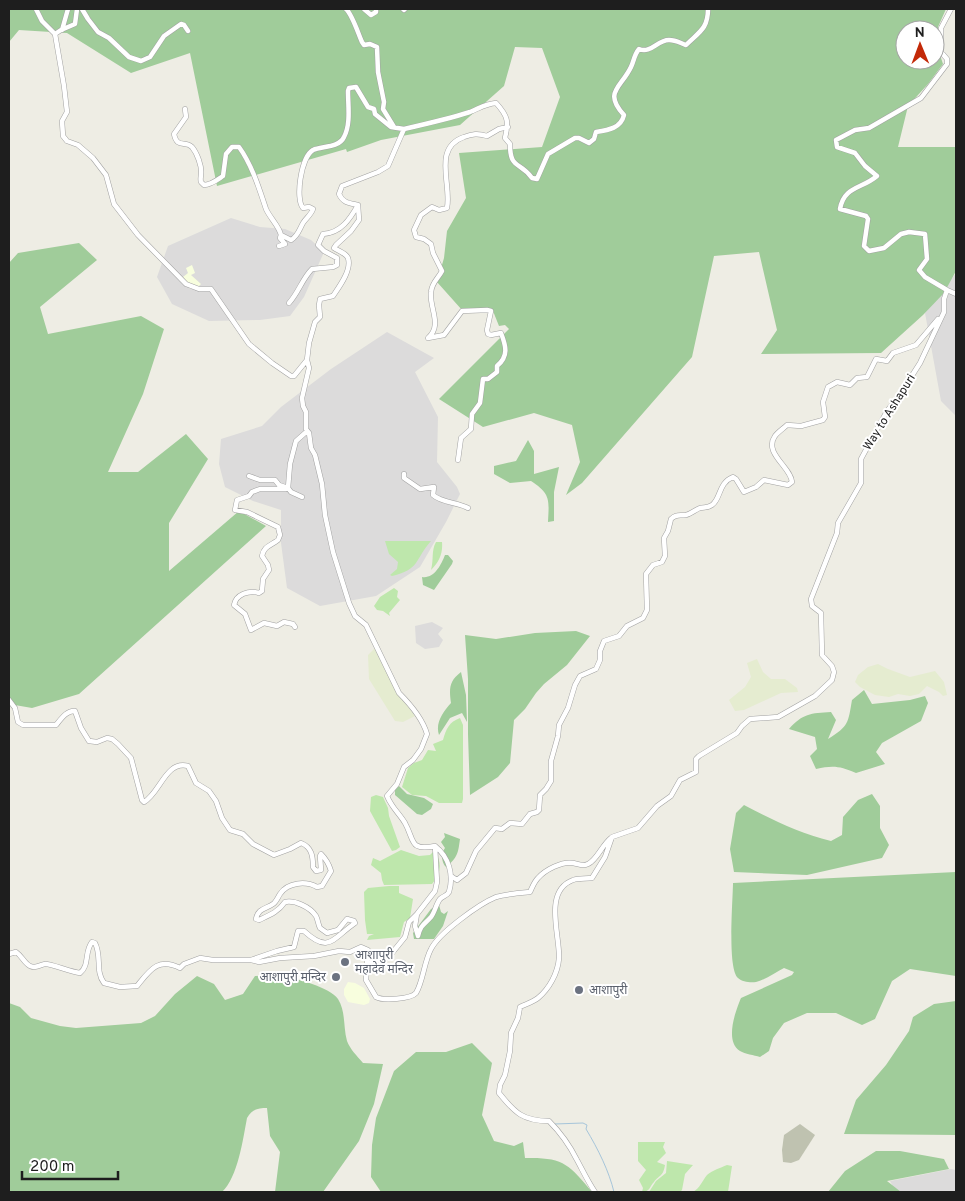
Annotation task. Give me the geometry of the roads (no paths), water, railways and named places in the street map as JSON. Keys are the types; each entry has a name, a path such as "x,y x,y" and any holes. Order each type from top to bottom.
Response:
{"street":[{"path":"36,9 42,21 55,34 64,86 66,112 62,121 63,136 67,141 78,145 93,158 106,175 114,204 123,216 138,235 186,284 199,289 211,289 249,344 272,364 290,376 294,376 307,360"},
{"path":"62,30 68,9"},
{"path":"55,34 74,24 77,9"},
{"path":"82,9 98,32 109,38 129,57 141,61 150,57 164,36 181,24 188,31"},
{"path":"346,9 364,45 370,44 377,47 378,72 384,102 382,104 383,109 394,127"},
{"path":"364,9 371,15 376,12 376,9"},
{"path":"281,235 291,240 295,238 311,214 313,209 309,207 303,208 300,201 299,182 305,159 312,151 337,144 344,138 348,124 349,88 356,87 368,107 374,109 375,114 391,127 404,129 426,125 472,111 485,104 496,104 505,113 508,127 505,138 510,144 510,154 515,164 527,171 532,178 537,178 548,154 574,138 590,143 594,139 596,132 613,129 622,122 624,115 616,106 614,98 618,87 632,67 639,49 644,52 650,50 659,42 668,40 675,40 686,45 704,29 708,9"},
{"path":"951,9 941,28 942,52 947,59 947,64 920,98 869,128 855,130 836,140 837,147 855,153 865,166 877,176 870,182 848,192 842,199 840,209 866,216 868,219 864,246 869,251 884,248 901,234 909,232 925,234 927,259 919,270 925,277 956,293"},
{"path":"185,109 186,117 174,134 179,144 190,145 198,158 202,174 201,182 207,185 223,176 226,154 232,147 239,147 260,186 266,210 279,227 280,238 285,244 279,246"},
{"path":"458,460 461,438 471,429 472,414 480,403 483,379 488,379 497,372 497,366 503,361 506,351 501,333 491,336 488,334 487,330 491,311 487,310 462,311 444,335 428,338 432,335 436,321 431,295 433,282 442,271 431,244 424,239 416,237 414,230 422,215 432,207 439,210 447,208 445,166 446,155 450,147 466,136 478,134 486,136 499,129 508,127"},
{"path":"358,205 342,200 339,194 342,186 378,172 388,166 404,129"},
{"path":"358,205 359,220 334,248 348,258 348,270 333,296 320,299 319,301 320,317 313,327 309,343 307,360 309,368 302,398 306,412 306,429 309,433 311,448 315,455 322,484 325,515 333,552 348,603 355,616 366,625 399,693 422,722 427,734 421,750 404,767 397,784 387,796 391,806 405,822 415,844 422,848 436,846"},
{"path":"289,303 294,298 304,277 312,269 337,265 338,258 324,251 318,245 319,241 323,234 330,234 343,226 352,216 358,205"},
{"name":"Way to Ashapuri","path":"612,837 638,828 657,806 671,796 680,780 696,772 696,759 699,756 737,733 750,719 778,717 815,696 832,680 834,672 832,666 822,655 821,613 812,606 811,599 837,533 838,523 861,483 861,459 887,411 920,363 944,312 944,299 947,290"},
{"path":"451,876 457,880 466,873 476,851 495,828 502,829 510,823 522,824 530,814 539,810 540,795 550,782 551,761 560,721 568,708 575,685 580,676 596,669 604,641 619,636 627,626 643,618 647,610 646,574 652,565 662,562 665,556 664,538 671,518 676,515 686,515 700,508 715,504 720,489 733,477 744,492 756,487 764,480 788,485 792,482 790,473 779,462 772,446 774,436 788,425 800,426 823,420 825,417 823,402 828,387 837,382 850,385 857,378 867,377 876,359 887,361 893,353 916,345 944,312"},
{"path":"287,488 290,464 296,441 305,433 309,433"},
{"path":"404,474 404,478 420,489 434,487 433,495 437,498 468,508"},
{"path":"249,476 260,480 275,480 291,492 302,497"},
{"path":"287,488 260,489 252,492 250,496 237,500 235,510 247,512 278,528 280,535 278,540 267,546 263,552 262,556 269,570 263,579 262,591 259,593 248,592 241,595 235,600 234,605 245,614 251,630 264,623 277,626 284,622 293,624 296,627"},
{"path":"9,700 15,708 18,722 23,725 56,725 71,710 75,711 84,736 89,741 98,742 107,738 112,739 131,758 144,802 149,799 159,783 174,767 181,764 188,766 196,783 209,791 216,801 222,818 230,830 243,834 253,844 274,855 301,843 307,845 313,857 312,867 316,872 321,870 320,856 321,854 323,856 329,864 331,871 322,886 317,887 312,883 292,885 285,888 274,904 261,910 256,919 259,920 279,911 286,902 291,901 311,910 320,928 327,933 338,930 347,919 355,923 340,936 327,943 315,941 304,931 298,931 294,947 251,960"},
{"path":"9,954 16,952 29,966 34,968 51,964 62,970 80,973 85,968 88,947 92,942 98,948 98,968 102,980 104,983 120,988 137,986 156,965 161,964 168,963 180,968 184,964 200,958 259,962 280,958 314,956 339,951 350,952 365,947 368,950 366,980 376,997 379,999 411,996 415,994 418,987 426,959 432,947 464,916 496,897 530,892 537,879 547,870 572,862 585,866 590,864 604,843 612,837"},
{"path":"595,1192 582,1172 577,1159 549,1121 525,1118 512,1110 500,1093 500,1085 505,1075 510,1051 511,1033 518,1018 520,1007 536,1000 548,988 558,967 559,943 555,908 561,889 572,880 592,878 605,857 612,837"},
{"path":"366,980 370,964 378,956 392,953 405,937 409,922 435,892 437,882 436,846"},
{"path":"417,914 415,926 418,936 424,922 430,917 439,900 449,891 452,883 445,855 436,846"}],"waterway":[{"path":"555,1124 583,1123 587,1125 586,1129 603,1160 614,1192"}],"place":[{"name":"आशापुरी महादेव मन्दिर","path":"345,962"},
{"name":"आशापुरी मन्दिर","path":"336,977"},
{"name":"आशापुरी","path":"579,990"}]}
